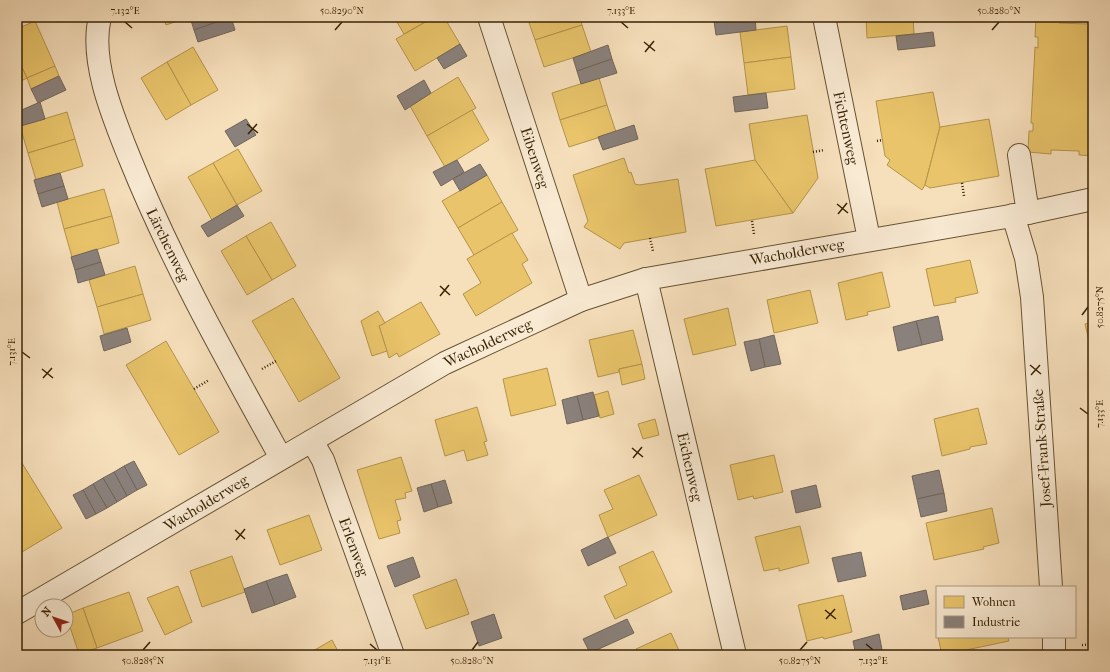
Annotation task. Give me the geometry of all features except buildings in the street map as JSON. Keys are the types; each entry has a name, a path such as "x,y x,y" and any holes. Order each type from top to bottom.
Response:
{"street":[{"name":"Lärchenweg","path":"100,17 97,31 102,74 115,122 150,209 194,299 281,458"},
{"name":"Eibenweg","path":"489,17 581,300"},
{"name":"Fichtenweg","path":"824,17 869,240"},
{"name":"Josef-Frank-Straße","path":"1019,155 1020,214 1032,297 1051,586"},
{"name":"Wacholderweg","path":"17,613 445,363 581,300 646,279 1020,214 1093,199"},
{"name":"Eichenweg","path":"646,279 735,655"},
{"name":"Erlenweg","path":"312,441 323,460 393,655"},
{"path":"1054,638 1054,655"}],"path":[{"path":"17,20 24,17"}]}
